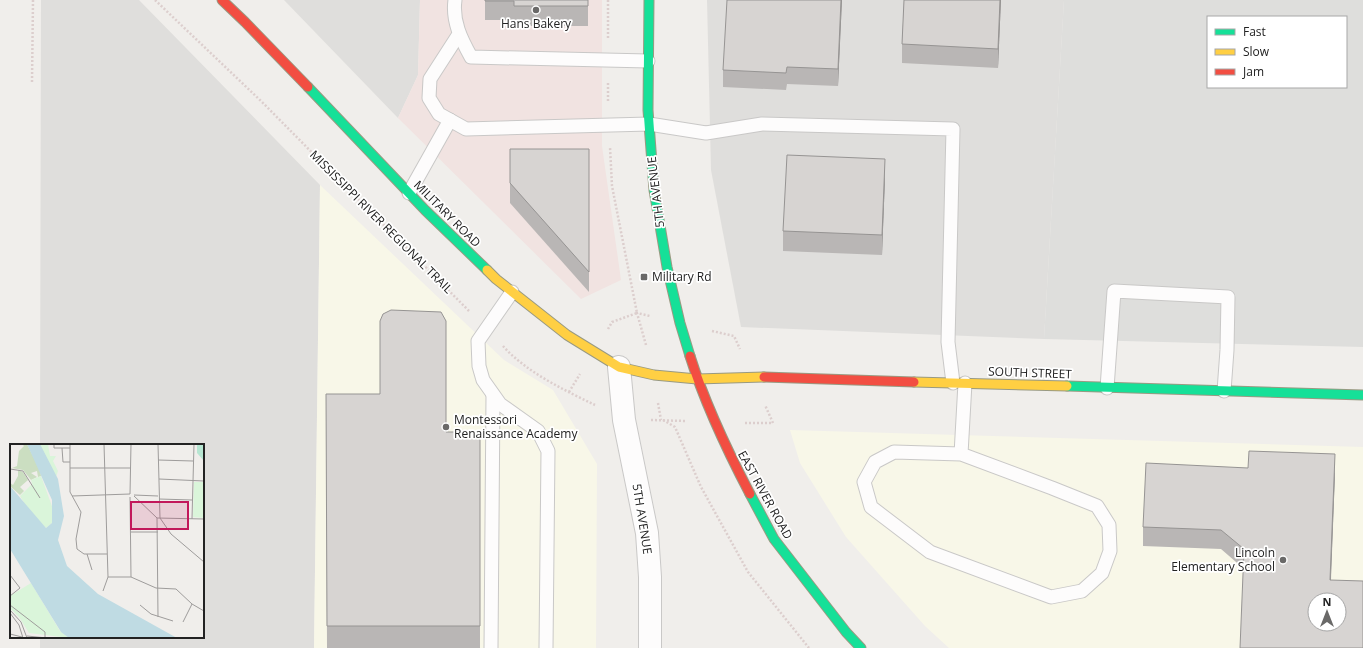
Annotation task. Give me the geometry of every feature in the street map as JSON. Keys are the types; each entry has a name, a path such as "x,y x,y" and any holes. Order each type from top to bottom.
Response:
{"street":[{"name":"MILITARY ROAD","path":"222,0 245,22 409,193 512,292 566,335 619,368 654,375 697,379"},
{"name":"5TH AVENUE","path":"649,0 649,124 654,190 667,267 680,323 697,379"},
{"name":"5TH AVENUE","path":"619,368 624,420 647,533 650,577 650,648"},
{"name":"SOUTH STREET","path":"697,379 757,377 1363,395"},
{"name":"EAST RIVER ROAD","path":"697,379 727,450 774,539 846,632 861,648"}],"lane":[{"path":"455,0 454,11 459,34 471,57 648,61"},
{"path":"459,34 430,79 429,98 439,114 466,129 649,124 706,133 762,124 953,129 948,342 959,383 961,454"},
{"path":"409,193 450,120"},
{"path":"1107,388 1114,291 1228,297 1227,350 1224,391"},
{"path":"512,292 478,341 479,366 483,380 500,404 538,431 548,451 546,648"},
{"path":"491,648 493,395"},
{"path":"894,452 961,454 1097,506 1109,525 1110,551 1102,573 1082,591 1051,597 930,552 872,507 864,482 875,462 894,452"}],"path":[{"path":"32,0 32,82"},
{"name":"MISSISSIPPI RIVER REGIONAL TRAIL","path":"155,0 266,107 474,317 487,328 511,354 555,386 624,420"},
{"path":"608,0 608,126 612,186 638,313 612,322"},
{"path":"661,420 675,428 701,487 748,572 809,648"}],"shaded area":[{"path":"41,0 139,0 320,185 314,648 40,648 40,638 204,638 204,444 40,444"},
{"path":"284,0 420,0 418,75 398,118"},
{"path":"420,0 602,0 602,146 621,280 581,299 398,118 418,75"},
{"path":"707,0 1064,0 1044,339 741,327 711,170"},
{"path":"1064,0 1363,0 1363,347 1044,339"},
{"name":"Montessori Renaissance Academy","path":"320,185 504,360 553,390 597,464 596,648 314,648"},
{"path":"790,430 1363,447 1363,648 949,648 925,626 846,537 800,463"}],"building":[{"path":"485,0 588,0 588,6 514,6 514,1"},
{"path":"727,0 841,0 838,69 787,67 786,73 723,70"},
{"path":"904,0 1000,0 998,49 902,44"},
{"path":"510,149 589,149 589,272 510,183"},
{"path":"787,155 885,159 882,235 783,231"},
{"path":"391,310 441,312 446,321 446,432 480,432 480,626 327,626 326,394 380,394 380,321 383,314"},
{"name":"Lincoln Elementary School","path":"1249,451 1335,454 1330,580 1363,581 1363,648 1240,648 1244,549 1221,530 1143,527 1146,463 1248,468"}],"traffic: fast":[{"path":"649,0 648,110 654,190 667,267 680,323 690,356"},
{"path":"308,87 425,210 487,270"},
{"path":"1067,386 1363,395"},
{"path":"750,494 774,539 846,632 861,648"}],"traffic: slow":[{"path":"487,270 496,279 567,335 619,367 654,375 697,379 764,377"},
{"path":"914,382 1067,386"}],"traffic: jam":[{"path":"222,0 308,87"},
{"path":"690,356 702,392 733,461 750,494"},
{"path":"764,377 914,382"}],"place":[{"name":"Hans Bakery","path":"536,10"},
{"name":"Military Rd","path":"644,277"},
{"name":"Montessori Renaissance Academy","path":"446,427"},
{"name":"Lincoln Elementary School","path":"1283,560"}]}
